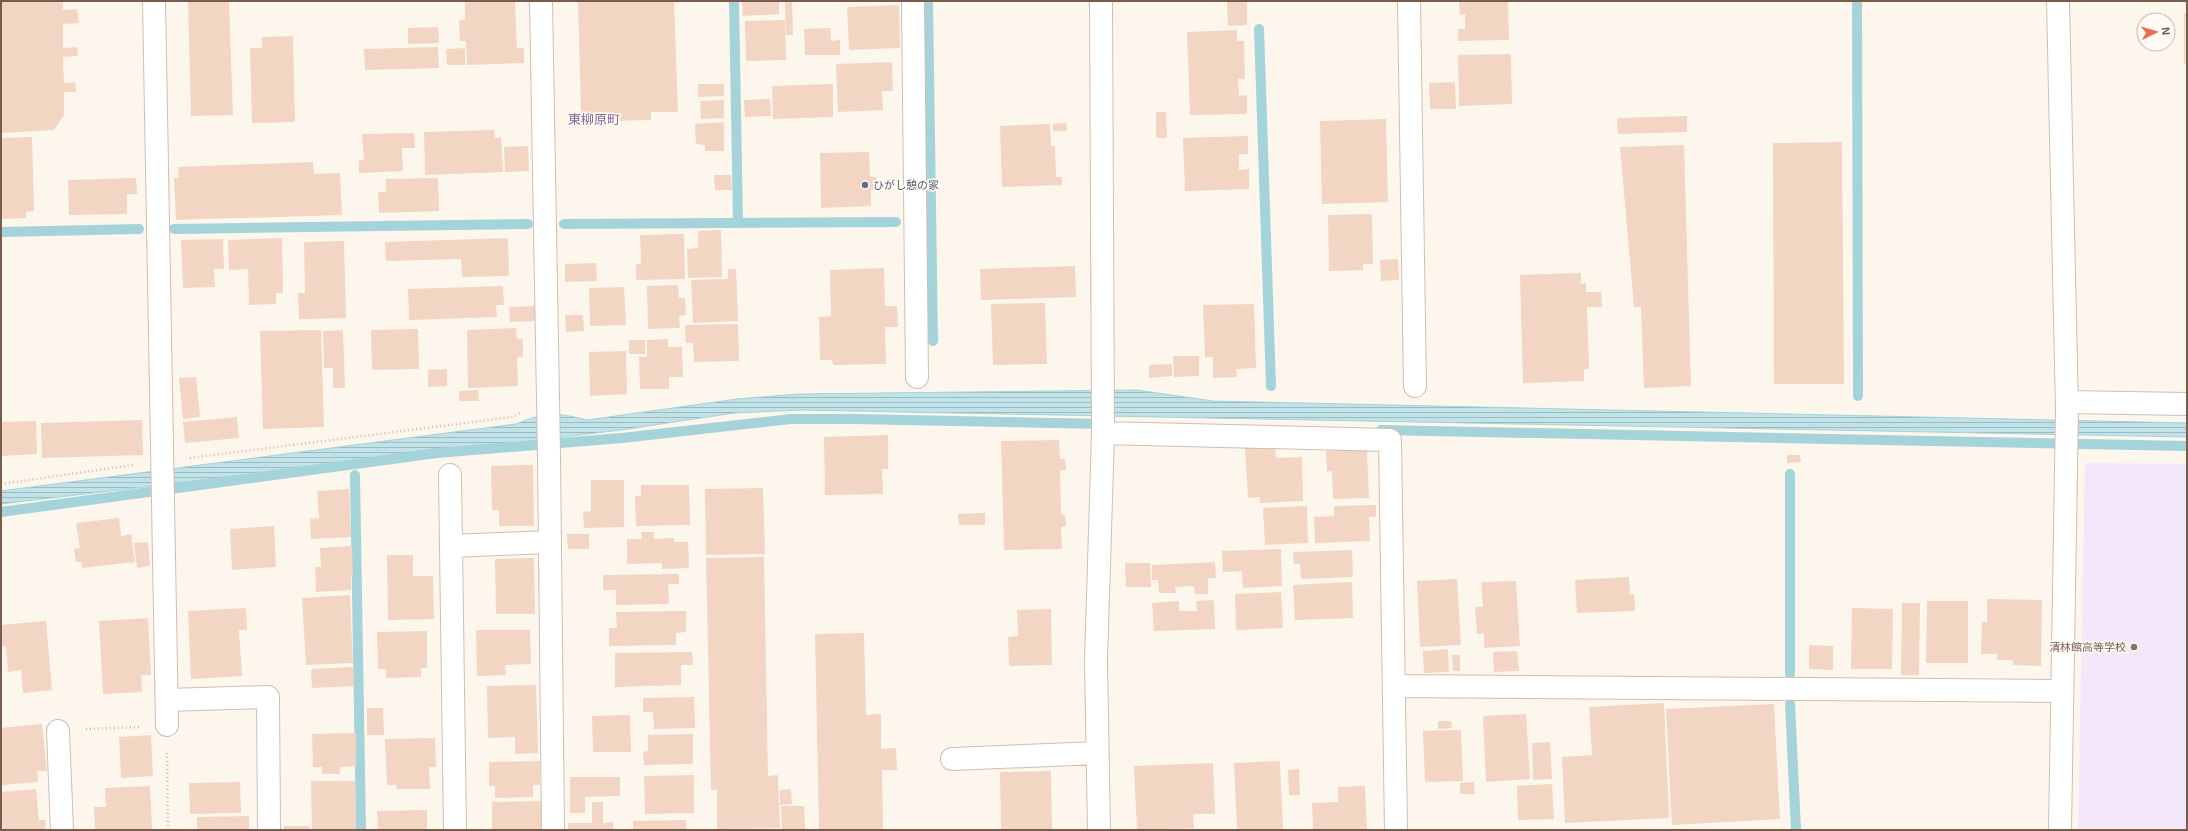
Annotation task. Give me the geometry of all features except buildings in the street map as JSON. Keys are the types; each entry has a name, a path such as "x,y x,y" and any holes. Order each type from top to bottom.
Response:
{"street":[{"path":"154,1 167,725"},
{"path":"541,1 550,456 549,542 553,830"},
{"path":"913,1 917,377"},
{"path":"1099,830 1096,660 1103,434 1101,1"},
{"path":"1409,1 1414,386"},
{"path":"2058,1 2067,406 2060,830"},
{"path":"2067,406 2187,404"},
{"path":"1103,434 1390,440 1396,830"},
{"path":"450,475 455,830"},
{"path":"451,546 549,542"},
{"path":"1394,686 2062,692"},
{"path":"167,700 268,697 269,830"},
{"path":"58,731 62,830"},
{"path":"952,759 1098,753"}],"path":[{"path":"1,484 162,464 512,416 548,407"},
{"path":"58,731 167,725 168,830"}],"shaded area":[{"name":"清林館高等学校","path":"2085,463 2187,464 2187,830 2078,830"}],"water":[{"path":"1137,390 1213,401 2187,423 2187,437 800,410 734,413 621,430 1,504 1,491 516,424 535,417 551,414 587,420 737,399 798,394"}],"waterway":[{"path":"734,1 738,223"},
{"path":"928,1 933,341"},
{"path":"1857,1 1858,396"},
{"path":"1259,29 1271,386"},
{"path":"564,224 896,222"},
{"path":"174,229 528,224"},
{"path":"1,232 139,229"},
{"path":"1,512 437,453 622,438 791,419 1105,424"},
{"path":"1381,430 2187,446"},
{"path":"1790,474 1790,674"},
{"path":"355,475 361,830"},
{"path":"1790,704 1796,830"}],"place":[{"name":"ひがし憩の家","path":"865,185"},
{"name":"清林館高等学校","path":"2134,647"}],"district":[{"name":"東柳原町","path":"594,119"}]}
